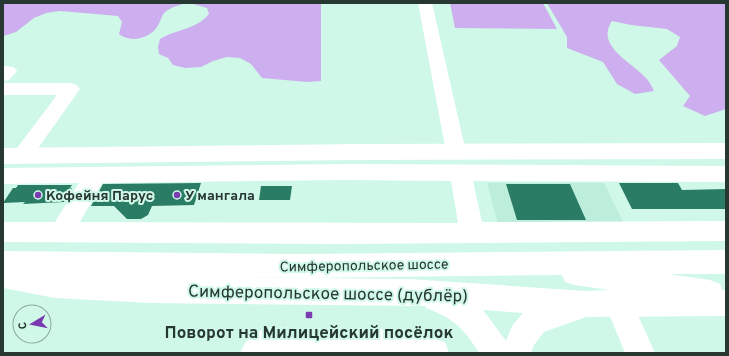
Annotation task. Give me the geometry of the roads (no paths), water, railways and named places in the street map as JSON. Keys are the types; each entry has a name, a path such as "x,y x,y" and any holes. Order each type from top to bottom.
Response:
{"main road":[{"path":"425,3 472,233"},
{"path":"3,71 8,71 3,76"},
{"path":"3,89 71,89 12,156"},
{"path":"702,150 726,145"},
{"path":"5,179 344,172 458,162 726,150"},
{"path":"12,156 243,153 726,174"},
{"path":"62,232 95,176"},
{"path":"3,232 472,233 726,231"},
{"name":"Симферопольское шоссе","path":"3,263 296,266 726,262"},
{"path":"522,263 600,278 695,290 726,296"},
{"name":"Симферопольское шоссе (дублёр)","path":"3,276 55,285 151,290 410,292 586,304 726,303"},
{"path":"410,292 441,300 465,311 483,332 496,353"},
{"path":"516,353 522,336 536,321 586,304"},
{"path":"619,304 640,353"},
{"path":"255,353 260,347 268,342 276,342 402,344 434,353"}],"place":[{"name":"Кофейня Парус","path":"38,195"},
{"name":"У мангала","path":"177,195"},
{"name":"Поворот на Милицейский посёлок","path":"309,315"}]}
